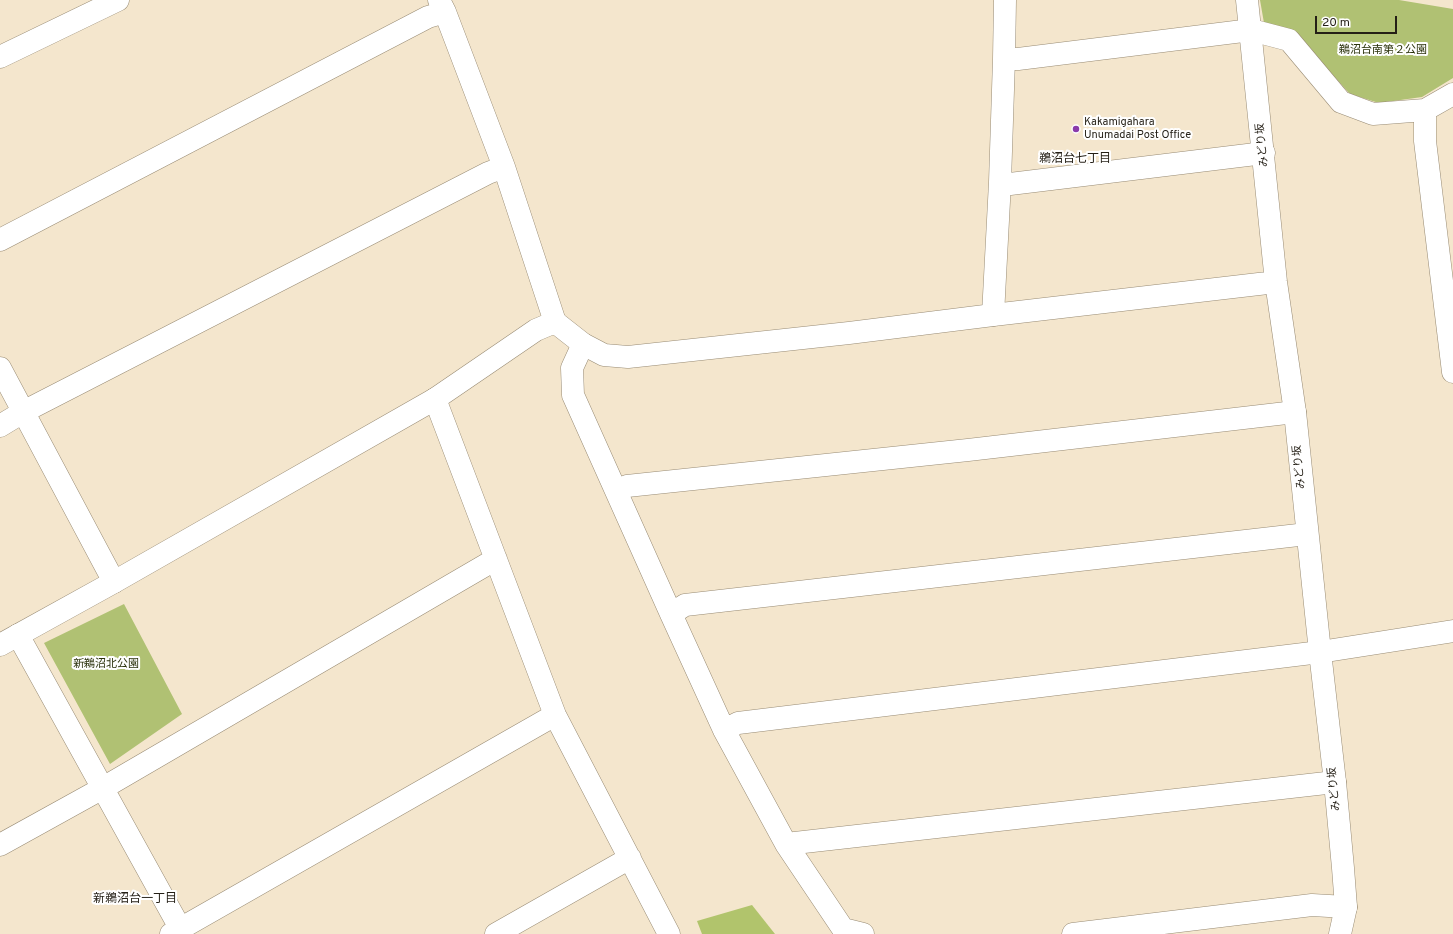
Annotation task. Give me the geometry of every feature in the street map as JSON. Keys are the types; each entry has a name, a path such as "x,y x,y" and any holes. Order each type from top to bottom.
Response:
{"street":[{"path":"0,57 118,0"},
{"path":"993,314 1000,182 1005,0"},
{"name":"みどり坂","path":"1247,0 1264,153 1276,282 1295,412 1335,782 1346,908 1340,934"},
{"path":"0,240 428,17 442,6 504,167 555,322 583,344 604,355 628,357 849,333 993,314 1276,282"},
{"path":"1004,59 1018,59 1251,30 1290,40 1341,102 1373,114 1425,110 1453,94"},
{"path":"1425,110 1425,141 1453,372"},
{"path":"1000,182 1010,184 1264,153"},
{"path":"0,426 23,412 488,173 504,167"},
{"path":"555,322 536,330 435,399 114,582 9,640 103,788 176,931 555,714"},
{"path":"583,344 572,368 573,395 670,614 724,730 786,844 843,929 863,934"},
{"path":"0,368 114,582"},
{"path":"435,399 555,714 669,934"},
{"path":"616,490 635,485 968,450 1295,412"},
{"path":"670,614 685,605 1308,534"},
{"path":"0,845 103,788 496,559"},
{"path":"724,730 738,723 1320,652 1453,631"},
{"path":"786,844 1335,782"},
{"path":"496,934 630,858"},
{"path":"1073,934 1312,905 1346,908"}],"green space":[{"name":"鵜沼台南第２公園","path":"1260,0 1399,0 1453,9 1453,78 1422,97 1379,103 1350,94 1298,37 1264,23"},
{"name":"新鵜沼北公園","path":"124,604 182,714 110,764 44,643"},
{"path":"752,905 775,934 702,934 697,921"}],"place":[{"name":"Kakamigahara Unumadai Post Office","path":"1076,129"}],"district":[{"name":"鵜沼台七丁目","path":"1075,160"},
{"name":"新鵜沼台一丁目","path":"135,900"}]}
